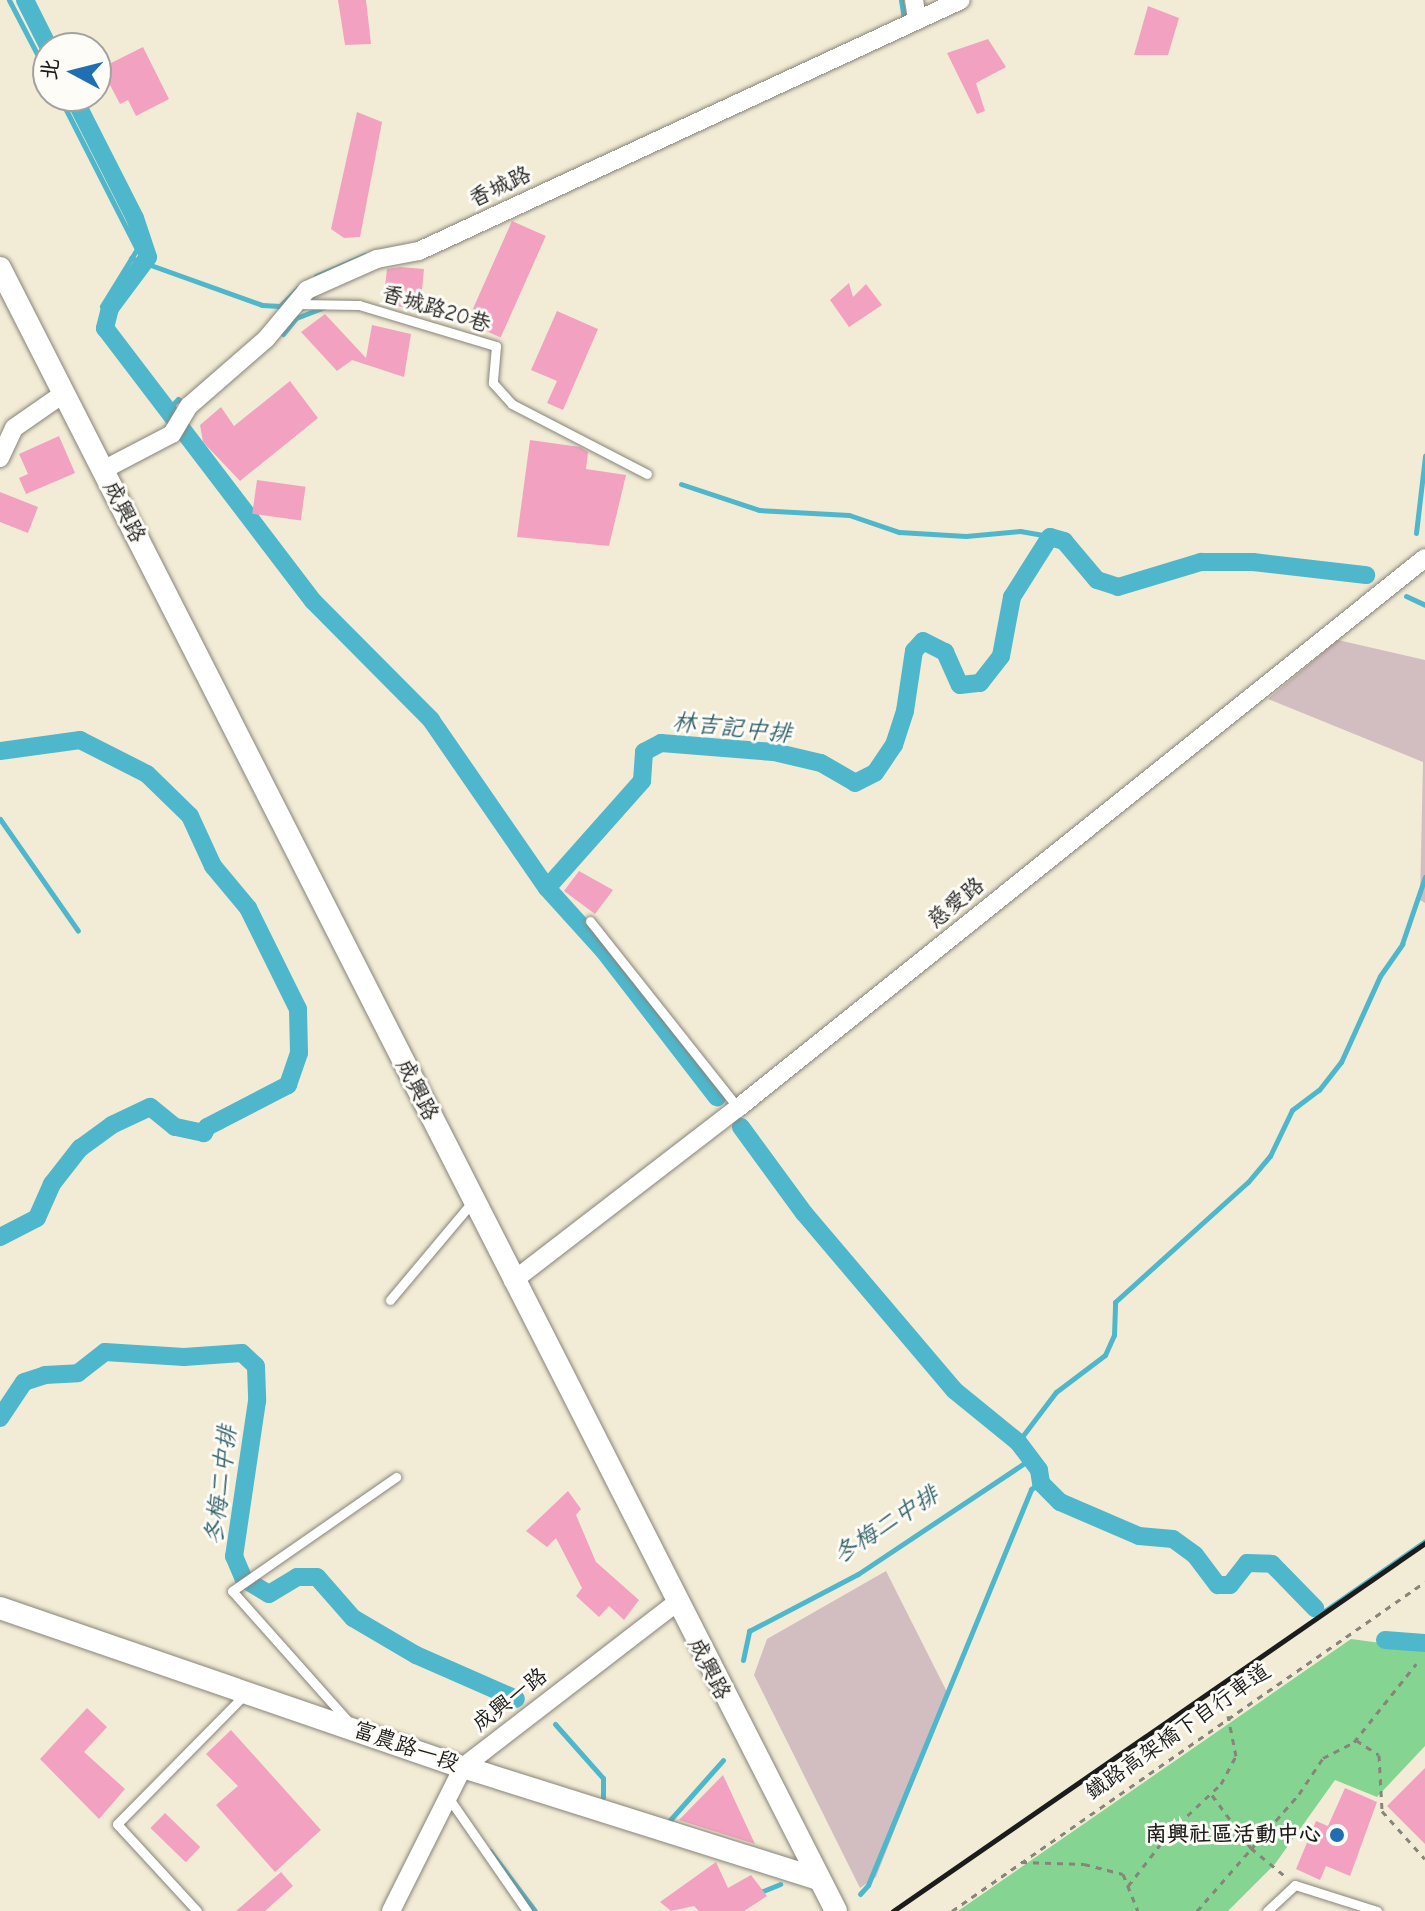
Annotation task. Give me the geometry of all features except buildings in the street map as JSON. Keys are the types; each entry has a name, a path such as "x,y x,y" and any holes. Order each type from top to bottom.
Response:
{"street":[{"path":"914,0 917,20"},
{"name":"香城路","path":"103,470 172,434 189,406 266,339 294,304 323,282 377,259 419,251 961,0"},
{"name":"成興路","path":"0,268 676,1603 816,1878 836,1911"},
{"path":"0,458 7,427 63,394"},
{"name":"慈愛路","path":"513,1281 738,1108 1425,558"},
{"name":"成興一路","path":"391,1911 463,1767 676,1603"},
{"name":"富農路一段","path":"0,1608 463,1767 816,1878"}],"lane":[{"name":"香城路20巷","path":"294,304 359,305 496,346 493,383 512,404 647,474"},
{"path":"590,921 738,1108"},
{"path":"390,1300 473,1201"},
{"path":"355,1730 232,1591 396,1477"},
{"path":"197,1911 117,1824 246,1692"},
{"path":"448,1797 527,1911"},
{"path":"1267,1911 1295,1885 1377,1911"}],"path":[{"name":"鐵路高架橋下自行車道","path":"952,1911 1228,1716 1425,1582"},
{"path":"1197,1911 1299,1794 1323,1758 1356,1740 1416,1664"},
{"path":"1128,1886 1170,1832 1212,1795 1236,1756 1228,1716"},
{"path":"1356,1740 1379,1755 1382,1811 1425,1859"},
{"path":"1212,1795 1251,1848 1295,1885"},
{"path":"1021,1862 1084,1864 1123,1874 1138,1911"}],"shaded area":[{"path":"1338,640 1425,660 1425,903 1420,900 1423,762 1268,699"},
{"path":"886,1571 948,1694 876,1877 860,1888 754,1675 767,1639"}],"green space":[{"path":"1351,1639 1425,1649 1425,1746 1377,1797 1335,1780 1275,1864 1228,1911 958,1911"}],"waterway":[{"path":"9,0 32,44"},
{"path":"25,0 41,32"},
{"path":"901,0 904,18"},
{"path":"67,112 137,249 102,306"},
{"path":"81,112 135,218 148,257 110,308 105,328 313,601 431,720 547,888 604,951 717,1097"},
{"path":"316,276 365,255"},
{"path":"131,258 262,305 280,306 298,288"},
{"path":"283,334 296,318 324,307"},
{"path":"170,407 178,399 182,402"},
{"path":"1416,533 1425,456"},
{"path":"681,484 759,510 849,515 899,532 966,536 1020,531 1042,535"},
{"name":"林吉記中排","path":"547,888 642,781 644,752 661,743 774,752 821,763 855,783 875,773 894,745 905,711 914,651 923,641 945,652 960,685 980,683 1001,656 1012,597 1050,537 1064,541 1097,580 1118,587 1201,562 1253,562 1366,575"},
{"name":"林吉記中排","path":"1406,596 1425,605"},
{"name":"冬梅二中排","path":"0,751 80,740 147,774 190,816 213,866 248,908 298,1009 299,1053 288,1085 207,1127 204,1133 175,1127 150,1107 112,1125 80,1148 52,1184 37,1218 0,1237"},
{"path":"0,819 78,931"},
{"path":"1018,1442 1056,1392 1105,1355 1114,1335 1115,1302 1248,1182 1270,1156 1292,1110 1319,1090 1341,1062 1380,976 1402,944 1425,877"},
{"path":"741,1127 804,1213 954,1390 1018,1442 1039,1470 1041,1483 1060,1502 1139,1536 1173,1539 1195,1555 1218,1585 1230,1585 1247,1563 1272,1564 1315,1608"},
{"name":"冬梅二中排","path":"0,1418 24,1382 45,1375 78,1373 105,1352 184,1357 242,1353 256,1366 257,1401 234,1556 244,1579 269,1594 297,1577 317,1577 353,1618 416,1655 516,1699"},
{"name":"冬梅二中排","path":"743,1660 749,1631 858,1574 1029,1460"},
{"path":"860,1894 868,1885 1031,1489 1041,1483"},
{"path":"1323,1612 1425,1541"},
{"path":"1385,1640 1425,1643"},
{"name":"冬梅二中排","path":"555,1724 603,1778 603,1797"},
{"name":"冬梅二中排","path":"670,1820 723,1760"},
{"path":"490,1851 535,1911"},
{"path":"758,1893 780,1884"}],"railway":[{"path":"893,1911 1425,1543"}],"place":[{"name":"南興社區活動中心","path":"1337,1835"}]}
